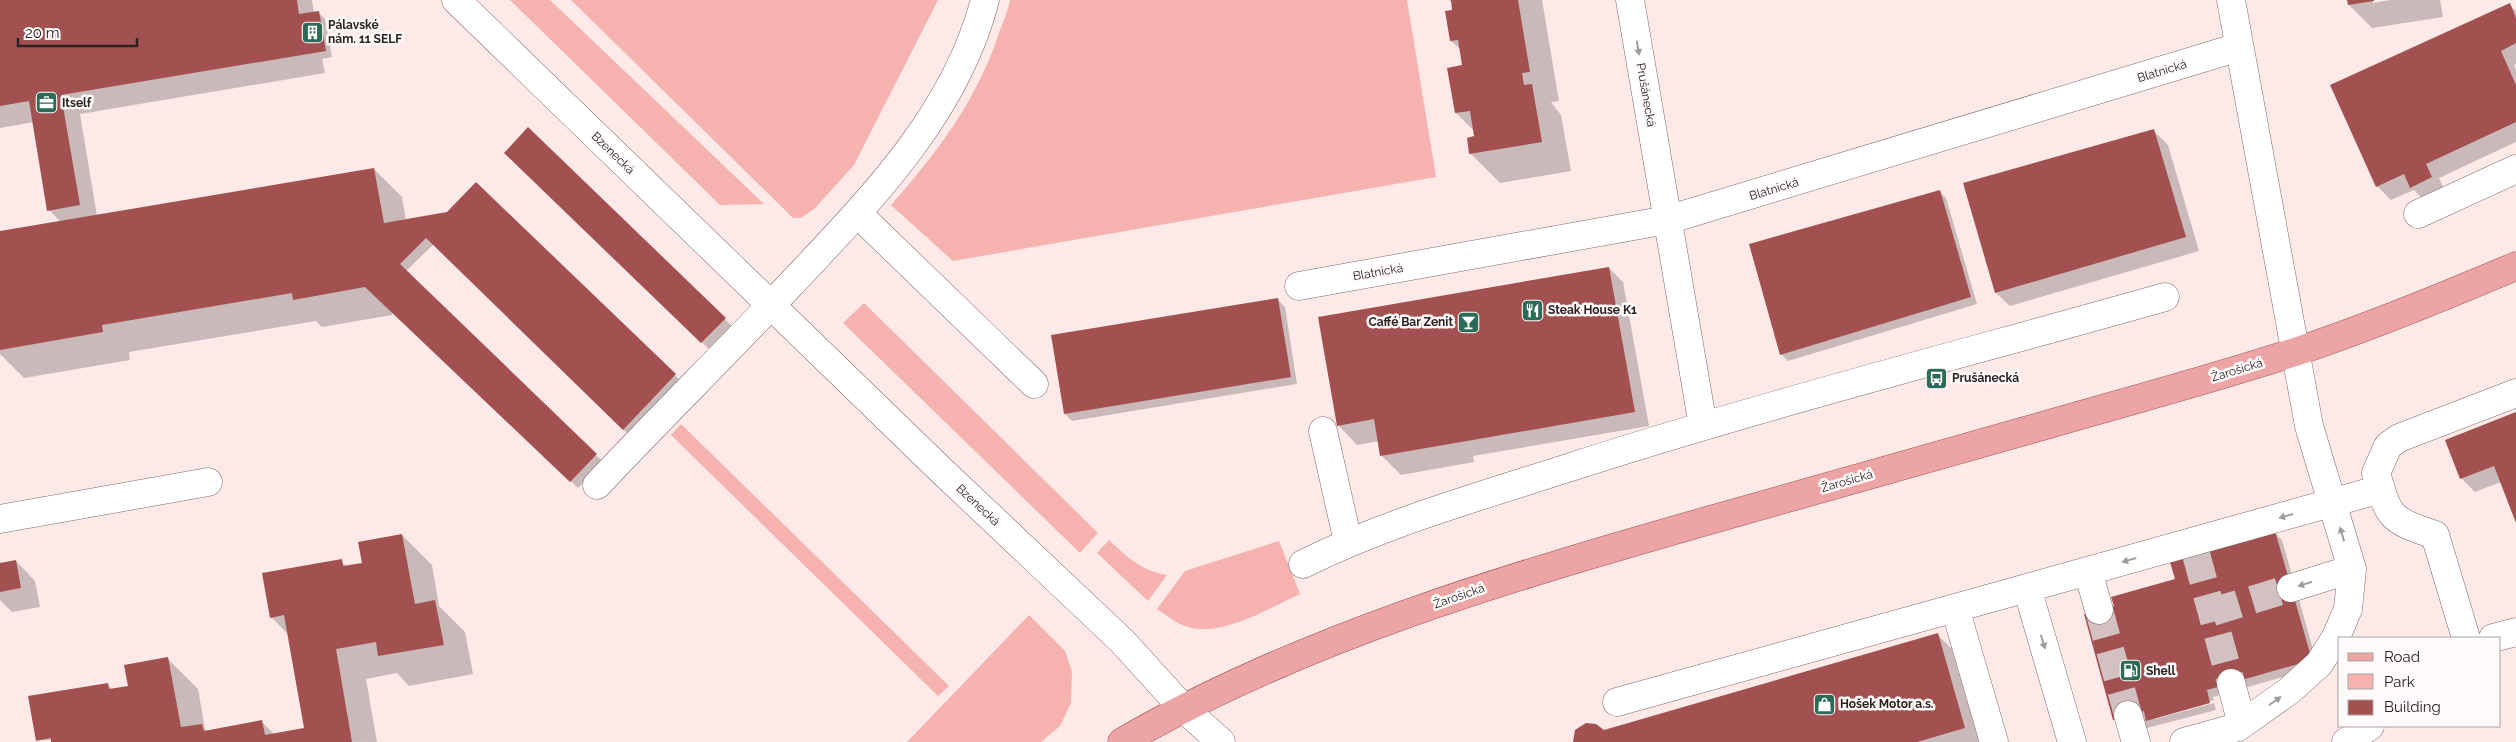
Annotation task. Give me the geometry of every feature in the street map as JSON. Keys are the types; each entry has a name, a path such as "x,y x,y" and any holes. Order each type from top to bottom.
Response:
{"main road":[{"name":"Žarošická","path":"1122,742 1182,707 1298,655 1480,588 1658,535 2194,383 2296,351 2398,314 2516,266"}],"street":[{"name":"Bzenecká","path":"456,0 942,471 1122,641 1182,707 1221,742"},
{"path":"597,485 771,305 897,167 931,120 960,69 978,26 984,0"},
{"name":"Prušánecká","path":"1630,0 1703,426"},
{"path":"2184,742 2238,727 2289,691 2319,664 2336,637 2348,609 2352,570 2309,426 2231,0"},
{"name":"Blatnická","path":"1299,286 1667,220 2239,47"},
{"path":"2418,214 2516,169"},
{"path":"857,213 1034,384"},
{"path":"1303,564 1348,542 1477,497 1703,426 2165,298"},
{"path":"2466,637 2435,535 2402,523 2385,504 2376,473 2388,446 2393,442 2516,393"},
{"path":"1324,430 1348,542"},
{"path":"0,519 208,482"},
{"path":"1617,702 2088,571 2194,548 2381,489"},
{"path":"2292,588 2352,570"},
{"path":"2088,571 2099,610"},
{"path":"2027,588 2072,742"},
{"path":"1955,608 1994,742"},
{"path":"2497,637 2516,632"},
{"path":"2231,683 2242,724"},
{"path":"2128,715 2136,742"},
{"path":"2346,742 2368,727"}],"green space":[{"path":"510,0 550,0 764,204 720,205"},
{"path":"571,0 938,0 854,165 815,208 801,218 793,218"},
{"path":"1010,0 1407,0 1436,177 953,261 891,205 940,145 967,103 990,57"},
{"path":"864,303 1098,533 1080,553 843,323"},
{"path":"681,424 949,686 938,696 671,435"},
{"path":"1109,540 1136,563 1167,575 1148,601 1097,553"},
{"path":"1279,541 1300,594 1257,615 1210,629 1194,628 1180,624 1157,609 1185,571"},
{"path":"1029,615 1065,651 1072,672 1071,703 1060,726 1041,742 907,742"}],"building":[{"name":"Itself","path":"0,0 297,0 299,14 319,11 326,51 61,95 80,205 47,211 29,101 0,106"},
{"path":"1451,0 1518,0 1530,72 1522,73 1524,85 1532,84 1542,142 1469,154 1467,138 1474,136 1470,111 1455,113 1447,68 1462,65 1458,40 1450,41 1445,11 1452,10"},
{"path":"2347,0 2374,0 2374,1 2348,5"},
{"path":"2510,3 2516,18 2516,43 2501,51 2516,85 2516,122 2426,164 2432,177 2410,188 2404,174 2376,187 2330,85"},
{"path":"528,127 726,318 701,343 504,153"},
{"path":"2154,129 2186,237 1995,293 1963,183"},
{"path":"374,168 384,223 447,212 476,182 676,374 623,430 426,238 400,264 597,454 570,482 365,287 293,300 292,293 102,325 103,332 0,350 0,231"},
{"path":"1940,190 1971,297 1780,355 1749,244"},
{"path":"1609,267 1635,412 1380,456 1374,419 1337,426 1318,317"},
{"path":"1278,298 1291,377 1064,414 1051,335"},
{"path":"2516,412 2516,523 2494,466 2460,479 2445,440"},
{"path":"2275,531 2312,660 2207,690 2210,703 2146,721 2144,711 2113,720 2084,614 2114,606 2111,597 2175,579 2170,562"},
{"path":"402,534 415,604 435,600 444,645 378,656 376,642 336,649 352,742 51,742 51,738 36,741 28,696 108,683 109,689 128,686 124,665 168,657 181,727 202,724 204,731 262,720 265,735 304,728 284,615 270,618 262,573 342,559 343,566 362,563 358,542"},
{"path":"16,560 21,588 0,592 0,563"},
{"path":"1938,633 1965,728 1917,742 1573,742 1575,730 1586,723 1596,724 1604,730"}],"tunnel":[{"path":"2196,554 2231,683"},
{"path":"2212,612 2291,588"},
{"path":"2099,610 2128,715"}],"place":[{"name":"Pálavské nám. 11 SELF","path":"312,32"},
{"name":"Itself","path":"46,103"},
{"name":"Steak House K1","path":"1532,310"},
{"name":"Caffé Bar Zenit","path":"1469,322"},
{"name":"Prušánecká","path":"1936,378"},
{"name":"Shell","path":"2130,671"},
{"name":"Hošek Motor a.s.","path":"1824,704"}]}
